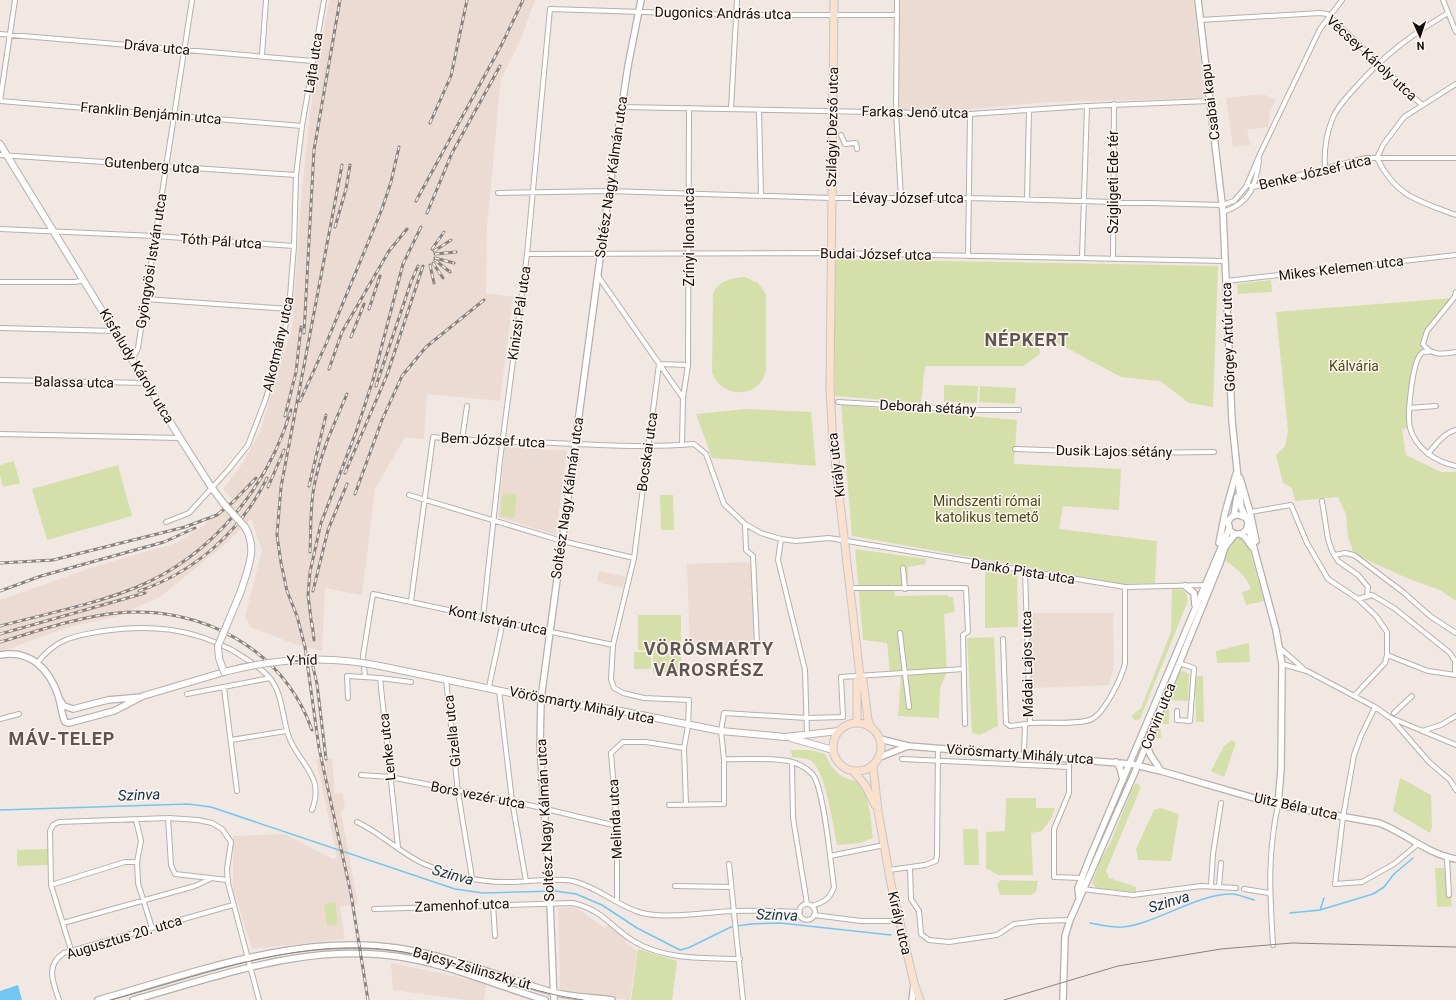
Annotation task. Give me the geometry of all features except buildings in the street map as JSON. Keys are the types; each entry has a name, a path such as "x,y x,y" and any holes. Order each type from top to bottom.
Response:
{"main road":[{"name":"Szilágyi Dezső utca","path":"830,253 834,0"},
{"name":"Kisfaludy Károly utca","path":"0,144 116,331 180,438 212,488 224,504 245,526 251,538 251,558 241,591 218,646 219,658 224,672"},
{"name":"Király utca","path":"830,253 831,426 860,676 857,682 857,723"},
{"name":"Y-híd","path":"224,672 273,661 303,659 342,660 380,666"},
{"name":"Vörösmarty Mihály utca","path":"380,666 499,689 564,704 611,709 688,726 721,731 785,737 832,750"},
{"name":"Király utca","path":"860,676 864,680 868,720 871,727"},
{"path":"857,723 871,727 880,738 881,748 880,756 873,766 866,770 854,772 839,764 832,750 834,739 839,730 850,724 857,723"},
{"name":"Vörösmarty Mihály utca","path":"785,737 839,730"},
{"name":"Király utca","path":"873,766 878,811 889,870 914,983 920,1000"},
{"name":"Király utca","path":"854,772 865,785 878,811"}],"street":[{"path":"0,101 15,0"},
{"name":"Gyöngyösi István utca","path":"132,360 138,348 144,299 192,0"},
{"path":"262,56 266,0"},
{"name":"Lajta utca","path":"302,126 324,0"},
{"name":"Soltész Nagy Kálmán utca","path":"554,1000 550,895 540,746 541,699 609,191 638,12 642,0"},
{"path":"730,109 737,0"},
{"path":"897,0 896,112 901,198"},
{"name":"Csabai kapu","path":"1198,0 1222,205"},
{"path":"1222,205 1234,201 1247,184 1320,29 1342,0"},
{"path":"1443,0 1456,32"},
{"name":"Dugonics András utca","path":"550,9 736,15 897,15"},
{"name":"Kinizsi Pál utca","path":"483,617 502,441 534,193 550,9"},
{"name":"Vécsey Károly utca","path":"1200,20 1320,13 1329,16 1422,105"},
{"path":"1325,169 1327,136 1332,119 1350,93 1393,49 1448,13"},
{"name":"Dráva utca","path":"0,34 313,61"},
{"path":"1456,84 1404,117 1383,145 1376,158 1392,182 1401,192 1413,199 1456,215"},
{"name":"Franklin Benjámin utca","path":"0,101 173,114 302,126"},
{"name":"Farkas Jenő utca","path":"622,107 970,114 1114,104 1209,101"},
{"name":"Szigligeti Ede tér","path":"1113,259 1114,104"},
{"name":"Szigligeti Ede tér","path":"1082,258 1087,106"},
{"name":"Zrínyi Ilona utca","path":"682,445 683,398 688,365 690,194 689,108"},
{"path":"759,110 761,196"},
{"path":"1027,200 1029,110"},
{"path":"968,256 970,114"},
{"name":"Alkotmány utca","path":"166,522 189,512 212,488 248,445 265,401 279,356 289,309 294,246 296,175 302,126"},
{"path":"840,135 845,144 856,143 857,149"},
{"path":"1223,212 1241,204 1248,196 1253,187 1260,154"},
{"name":"Gutenberg utca","path":"0,155 296,175"},
{"name":"Benke József utca","path":"1247,184 1253,187 1366,158 1456,158"},
{"name":"Lévay József utca","path":"498,193 609,191 832,198 969,198 1222,205"},
{"name":"Görgey Artúr utca","path":"1222,205 1226,281 1228,372 1238,483 1241,507 1244,517"},
{"name":"Tóth Pál utca","path":"0,229 155,236 294,246"},
{"name":"Budai József utca","path":"527,254 830,253 1225,261"},
{"name":"Mikes Kelemen utca","path":"1226,281 1456,255"},
{"path":"598,275 683,398"},
{"path":"0,282 75,282 84,280"},
{"path":"1428,352 1423,344 1427,331 1454,298 1456,292"},
{"path":"144,299 289,309"},
{"path":"0,328 116,331"},
{"path":"1456,352 1442,354 1424,352 1419,356 1409,408 1410,429 1416,440 1428,454 1445,464 1456,466"},
{"path":"659,364 688,365"},
{"name":"Bocskai utca","path":"659,364 634,558 613,645 611,679 614,688 624,693 644,698 689,700 688,726"},
{"name":"Balassa utca","path":"0,380 147,383"},
{"name":"Deborah sétány","path":"838,402 971,410 1018,410"},
{"path":"462,440 467,406"},
{"path":"1409,408 1436,406"},
{"path":"1428,454 1438,441 1450,432 1456,430"},
{"path":"0,434 180,438"},
{"name":"Bem József utca","path":"411,602 433,437 462,440 575,444 694,444 706,454 724,504 745,524"},
{"name":"Dusik Lajos sétány","path":"1015,449 1127,453 1214,452"},
{"name":"Görgey Artúr utca","path":"1237,470 1245,489 1250,512 1258,550 1257,563"},
{"name":"Corvin utca","path":"1217,553 1224,513 1237,470"},
{"name":"Görgey Artúr utca","path":"1234,515 1238,483"},
{"path":"409,495 562,541 634,558"},
{"path":"1322,501 1328,539 1335,555 1338,560 1358,575 1368,587 1367,596"},
{"path":"1250,512 1291,504 1307,543 1328,579 1358,599 1376,616 1387,632 1387,655 1385,663 1354,696"},
{"path":"1234,515 1244,517 1248,526 1245,532 1237,534 1229,529 1229,519 1234,515"},
{"path":"745,524 746,550 754,556 757,644"},
{"name":"Dankó Pista utca","path":"745,524 761,533 781,539 796,541 829,538 844,540 1125,587 1211,586"},
{"name":"Görgey Artúr utca","path":"1248,526 1280,648 1282,664 1282,742 1278,805"},
{"name":"Corvin utca","path":"1063,1000 1065,936 1079,897 1082,878 1131,764 1217,553 1229,529"},
{"name":"Görgey Artúr utca","path":"1237,534 1248,541 1254,550"},
{"name":"Corvin utca","path":"1081,889 1134,776 1211,586 1225,547 1237,534"},
{"path":"781,539 778,560 805,670 807,735"},
{"path":"1335,555 1345,553 1354,555 1412,600 1430,616 1456,633"},
{"path":"903,568 905,589"},
{"name":"Mádai Lajos utca","path":"1024,754 1028,724 1025,571"},
{"path":"1185,586 1194,593 1195,608"},
{"path":"1028,724 1078,722 1092,719 1104,706 1123,672 1125,663 1125,587"},
{"path":"850,588 966,588 968,632 963,635 965,724"},
{"name":"Kont István utca","path":"365,677 363,656 373,594 613,645"},
{"path":"1358,599 1372,595 1394,608 1450,652 1454,661 1456,675 1428,671 1387,655"},
{"path":"489,687 503,621"},
{"path":"37,663 52,647 69,638 127,628 148,627 175,629 201,636 223,645 253,663 270,678 279,693 286,730 292,744 314,778 316,800 312,810"},
{"path":"900,633 909,707"},
{"name":"Vörösmarty Mihály utca","path":"1003,639 1006,724 1010,726 1028,724"},
{"path":"1280,648 1307,671"},
{"path":"0,654 23,656 37,663 50,676 65,722 78,721 114,711 143,696"},
{"path":"1177,711 1177,720 1190,721 1194,668 1179,663"},
{"path":"1282,664 1307,671 1376,707 1391,718 1456,745"},
{"path":"669,806 724,804 724,759 721,731 724,713 807,718 843,717 841,677 964,670"},
{"name":"Y-híd","path":"143,696 224,672"},
{"path":"348,698 347,676 411,682"},
{"path":"187,694 270,678"},
{"name":"Lenke utca","path":"380,678 398,847"},
{"name":"Gizella utca","path":"446,679 458,792 472,878"},
{"path":"224,688 237,791"},
{"path":"499,689 512,801 526,881"},
{"path":"58,698 64,706 73,709 108,700 143,696"},
{"path":"1394,713 1412,696"},
{"path":"1376,707 1361,736 1354,755 1343,817 1335,884 1362,882 1391,866 1418,844"},
{"path":"0,719 19,714"},
{"path":"1422,731 1441,725 1456,716"},
{"path":"1391,718 1428,762 1450,780 1456,790"},
{"path":"686,805 684,748 688,726"},
{"path":"231,740 286,730"},
{"name":"Vörösmarty Mihály utca","path":"880,738 908,746 1024,754 1131,764"},
{"name":"Melinda utca","path":"617,901 617,826 611,753 623,742 646,742 684,748"},
{"path":"1147,744 1150,754 1162,771"},
{"name":"Vörösmarty Mihály utca","path":"880,756 908,746"},
{"path":"889,870 910,868 936,861 938,748"},
{"path":"1068,758 1068,800 1054,829 1054,877 1082,878"},
{"path":"724,759 792,762 803,767 813,775 818,786 834,887 824,902 812,906"},
{"path":"902,759 1069,767"},
{"path":"792,762 793,818 808,904"},
{"path":"1116,762 1123,776 1123,781"},
{"name":"Uitz Béla utca","path":"1131,764 1162,771 1278,805 1379,823 1389,827 1433,853 1447,858 1456,859"},
{"path":"1134,776 1144,771 1162,771"},
{"name":"Bors vezér utca","path":"361,775 390,777 458,792 512,801 617,826"},
{"path":"1211,885 1213,854 1221,803"},
{"path":"1273,945 1269,893 1272,834 1278,805"},
{"path":"168,818 172,871 180,876 228,880"},
{"path":"71,950 51,885 50,831 53,825 59,822 168,818 198,820 212,823 222,828 231,842 227,869 228,880 259,1000"},
{"path":"136,820 142,841 137,862 138,883 152,928"},
{"path":"357,822 371,829 423,863 486,882 573,881 594,889 631,910 643,914 657,915 733,911 800,912"},
{"path":"830,856 884,845"},
{"path":"1447,858 1449,895"},
{"path":"51,885 125,862 137,862"},
{"path":"1219,886 1221,863"},
{"path":"729,864 734,921 740,959 743,1000"},
{"path":"910,868 911,899 919,911 921,934 924,938 936,942 949,942 997,935 1014,924 1049,920 1070,920"},
{"path":"63,923 195,886 210,879"},
{"path":"1081,889 1133,895 1211,885 1236,888"},
{"path":"675,886 731,887"},
{"path":"1244,889 1269,893"},
{"name":"Zamenhof utca","path":"374,909 550,902 573,903 592,909 606,918 632,941 654,950 684,957 740,959"},
{"path":"493,904 495,936"},
{"path":"808,904 815,910 814,915"},
{"path":"800,912 802,907 808,904"},
{"name":"Augusztus 20. utca","path":"58,1000 51,972 58,957 71,950 234,905"},
{"path":"800,912 801,916 805,919 811,918 814,915 860,921 900,921"},
{"name":"Bajcsy-Zsilinszky út","path":"98,1000 249,957 282,950 320,946 359,945 389,947 432,954 554,992 612,1000"},
{"name":"Bajcsy-Zsilinszky út","path":"133,1000 251,966 292,958 327,954 395,956 461,971 546,1000"},
{"path":"912,1000 914,983"}],"shaded area":[{"path":"329,0 535,0 521,39 501,79 487,227 486,293 513,297 500,401 427,394 424,439 405,437 375,489 362,595 325,588 322,651 297,645 251,627 245,617 262,550 251,519 223,546 160,597 117,616 66,628 0,652 0,600 99,565 176,543 203,526 232,499 223,489 244,461 260,432 292,327 302,189 310,113"},
{"path":"899,0 1194,0 1204,98 1047,102 962,110 898,110"},
{"path":"1262,94 1276,99 1270,112 1268,127 1247,130 1250,145 1233,147 1226,98"},
{"path":"505,447 567,451 556,535 498,517"},
{"path":"753,562 756,654 690,655 687,564"},
{"path":"599,571 626,577 623,588 597,582"},
{"path":"1027,613 1113,613 1114,665 1109,685 1032,688"},
{"path":"332,758 335,794 343,793 345,809 341,812 358,904 340,907 345,939 252,949 233,888 233,836 285,834 333,859 337,857 316,759 322,759 329,790 325,759"},
{"path":"572,907 578,909 605,928 608,925 627,939 625,942 637,951 630,1000 560,991 558,908"},
{"path":"391,963 487,983 484,1000 467,1000 393,990"}],"green space":[{"path":"835,259 1218,266 1213,407 1189,403 1160,381 1121,377 1037,332 1040,354 1023,366 925,366 921,403 835,396"},
{"path":"745,277 758,283 766,294 766,371 762,380 756,387 748,391 740,392 724,388 717,382 712,373 713,294 722,283 735,278"},
{"path":"1271,280 1272,292 1238,294 1237,284"},
{"name":"Kálvária","path":"1454,298 1427,331 1412,384 1410,426 1402,430 1406,455 1441,472 1456,472 1456,601 1440,590 1409,579 1354,554 1348,537 1346,514 1338,497 1295,501 1292,488 1283,483 1276,455 1285,446 1288,431 1276,312"},
{"path":"944,385 978,386 977,403 944,402"},
{"path":"980,386 1016,388 1015,404 979,402"},
{"name":"Mindszenti római katolikus temető","path":"841,405 1017,420 1014,464 1121,469 1119,510 1063,506 1059,529 1157,541 1155,583 1121,584 852,536"},
{"path":"746,409 811,412 816,466 712,458 696,414"},
{"path":"14,461 20,483 3,487 0,475 0,465"},
{"path":"118,465 132,516 47,540 32,489"},
{"path":"503,493 517,495 514,518 500,516"},
{"path":"660,495 673,495 674,530 661,530"},
{"path":"1240,536 1248,543 1264,601 1246,605 1242,592 1251,589 1249,584 1240,572 1223,559 1230,542"},
{"path":"855,549 926,559 925,564 908,567 908,583 894,587 895,596 948,595 948,597 953,597 955,612 944,614 947,672 940,688 939,718 898,716 901,675 890,673 887,643 863,640"},
{"path":"985,572 1017,574 1018,627 985,628"},
{"path":"1175,588 1185,592 1188,601 1140,719 1135,720 1131,716 1141,708 1171,632 1172,589"},
{"path":"638,615 681,615 681,673 653,673 653,650 638,650"},
{"path":"994,637 998,726 980,735 972,733 967,638"},
{"path":"1249,643 1250,662 1217,663 1216,651"},
{"path":"634,652 651,652 651,669 634,669"},
{"path":"1184,671 1189,674 1188,701 1169,700 1169,724 1160,724 1161,738 1154,738 1154,732 1177,672"},
{"path":"1195,676 1203,676 1204,722 1196,722"},
{"path":"1232,740 1236,743 1224,777 1211,771 1224,746"},
{"path":"791,750 810,750 825,754 836,772 843,777 859,783 866,794 871,817 873,838 860,843 837,845 825,786 816,765 810,760 804,758 792,757"},
{"path":"1400,778 1431,795 1432,827 1430,833 1393,811"},
{"path":"1136,783 1141,787 1106,871 1109,878 1136,887 1136,892 1096,888 1092,883 1101,859 1110,844 1132,789"},
{"path":"1006,798 1036,798 1036,808 1055,808 1052,817 1042,831 1031,833 1033,875 998,875 986,868 986,832 1005,831"},
{"path":"1160,808 1179,814 1171,861 1138,860 1136,849 1154,810"},
{"path":"963,829 978,829 979,865 964,865"},
{"path":"48,849 48,865 17,866 17,850"},
{"path":"1435,868 1445,868 1447,896 1451,896 1452,906 1437,907"},
{"path":"1001,880 1038,881 1036,892 1031,895 1000,895 997,884"},
{"path":"335,902 338,924 327,926 324,904"},
{"path":"638,949 677,961 672,1000 631,1000"}],"water":[{"path":"18,985 22,1000 0,1000 0,991"}],"waterway":[{"name":"Szinva","path":"0,810 188,804 211,807 455,889 483,893 555,891 576,894 602,905 637,928 680,950 688,948 731,927 751,924 780,923 891,935"},
{"name":"Szinva","path":"1290,913 1320,910 1373,894 1384,887 1394,874 1413,858"},
{"name":"Szinva","path":"1090,923 1123,927 1150,920 1192,903 1220,895 1233,894 1254,900"},
{"path":"1320,910 1324,898"}],"tram line":[{"path":"1004,1000 1118,966 1221,949 1292,943 1456,947"},
{"path":"111,1000 256,960 292,953 329,949 366,948 404,952 427,957 537,991 583,1000"}],"railway":[{"path":"304,333 314,150 340,0"},
{"path":"430,123 451,76 467,0"},
{"path":"416,201 502,44 523,0"},
{"path":"427,213 452,153 500,66"},
{"path":"300,401 326,344 382,209 391,182 399,147"},
{"path":"342,165 281,487 277,535 287,591 297,616 305,647 319,748 351,894 368,1000"},
{"path":"335,227 346,189 350,165"},
{"path":"312,627 308,595 310,572 321,523 356,432 373,380 403,264 421,227"},
{"path":"329,369 342,332 389,251 407,229"},
{"path":"432,249 444,232"},
{"path":"434,251 451,240"},
{"path":"435,254 456,252"},
{"path":"435,258 454,263"},
{"path":"435,260 450,272"},
{"path":"433,263 443,278"},
{"path":"430,265 434,283"},
{"path":"376,386 411,282 418,266"},
{"path":"345,473 387,375 423,266"},
{"path":"369,309 380,276"},
{"path":"355,494 382,420 402,376 426,347 484,300"},
{"path":"351,337 364,304"},
{"path":"285,416 296,372 301,327"},
{"path":"310,552 314,487 328,439 347,394"},
{"path":"0,626 86,604 137,587 164,574 189,557 213,538 234,516 252,492 268,466 281,438 291,410"},
{"path":"309,486 326,415"},
{"path":"268,487 284,450"},
{"path":"0,563 53,560 185,527 217,515 233,502 256,478"},
{"path":"139,591 160,583 179,573 214,547 230,532 244,515 267,478"},
{"path":"313,591 328,530 347,484"},
{"path":"0,591 41,576 164,542 195,528"},
{"path":"0,634 145,593"},
{"path":"0,642 58,625 117,613 149,612 179,617 208,625 236,638 260,655 281,676 299,701 312,730"},
{"path":"312,623 314,640"},
{"path":"311,658 317,684 326,759"}],"district":[{"name":"NÉPKERT","path":"1027,340"},
{"name":"VÖRÖSMARTY VÁROSRÉSZ","path":"709,659"},
{"name":"MÁV-TELEP","path":"62,739"}]}
